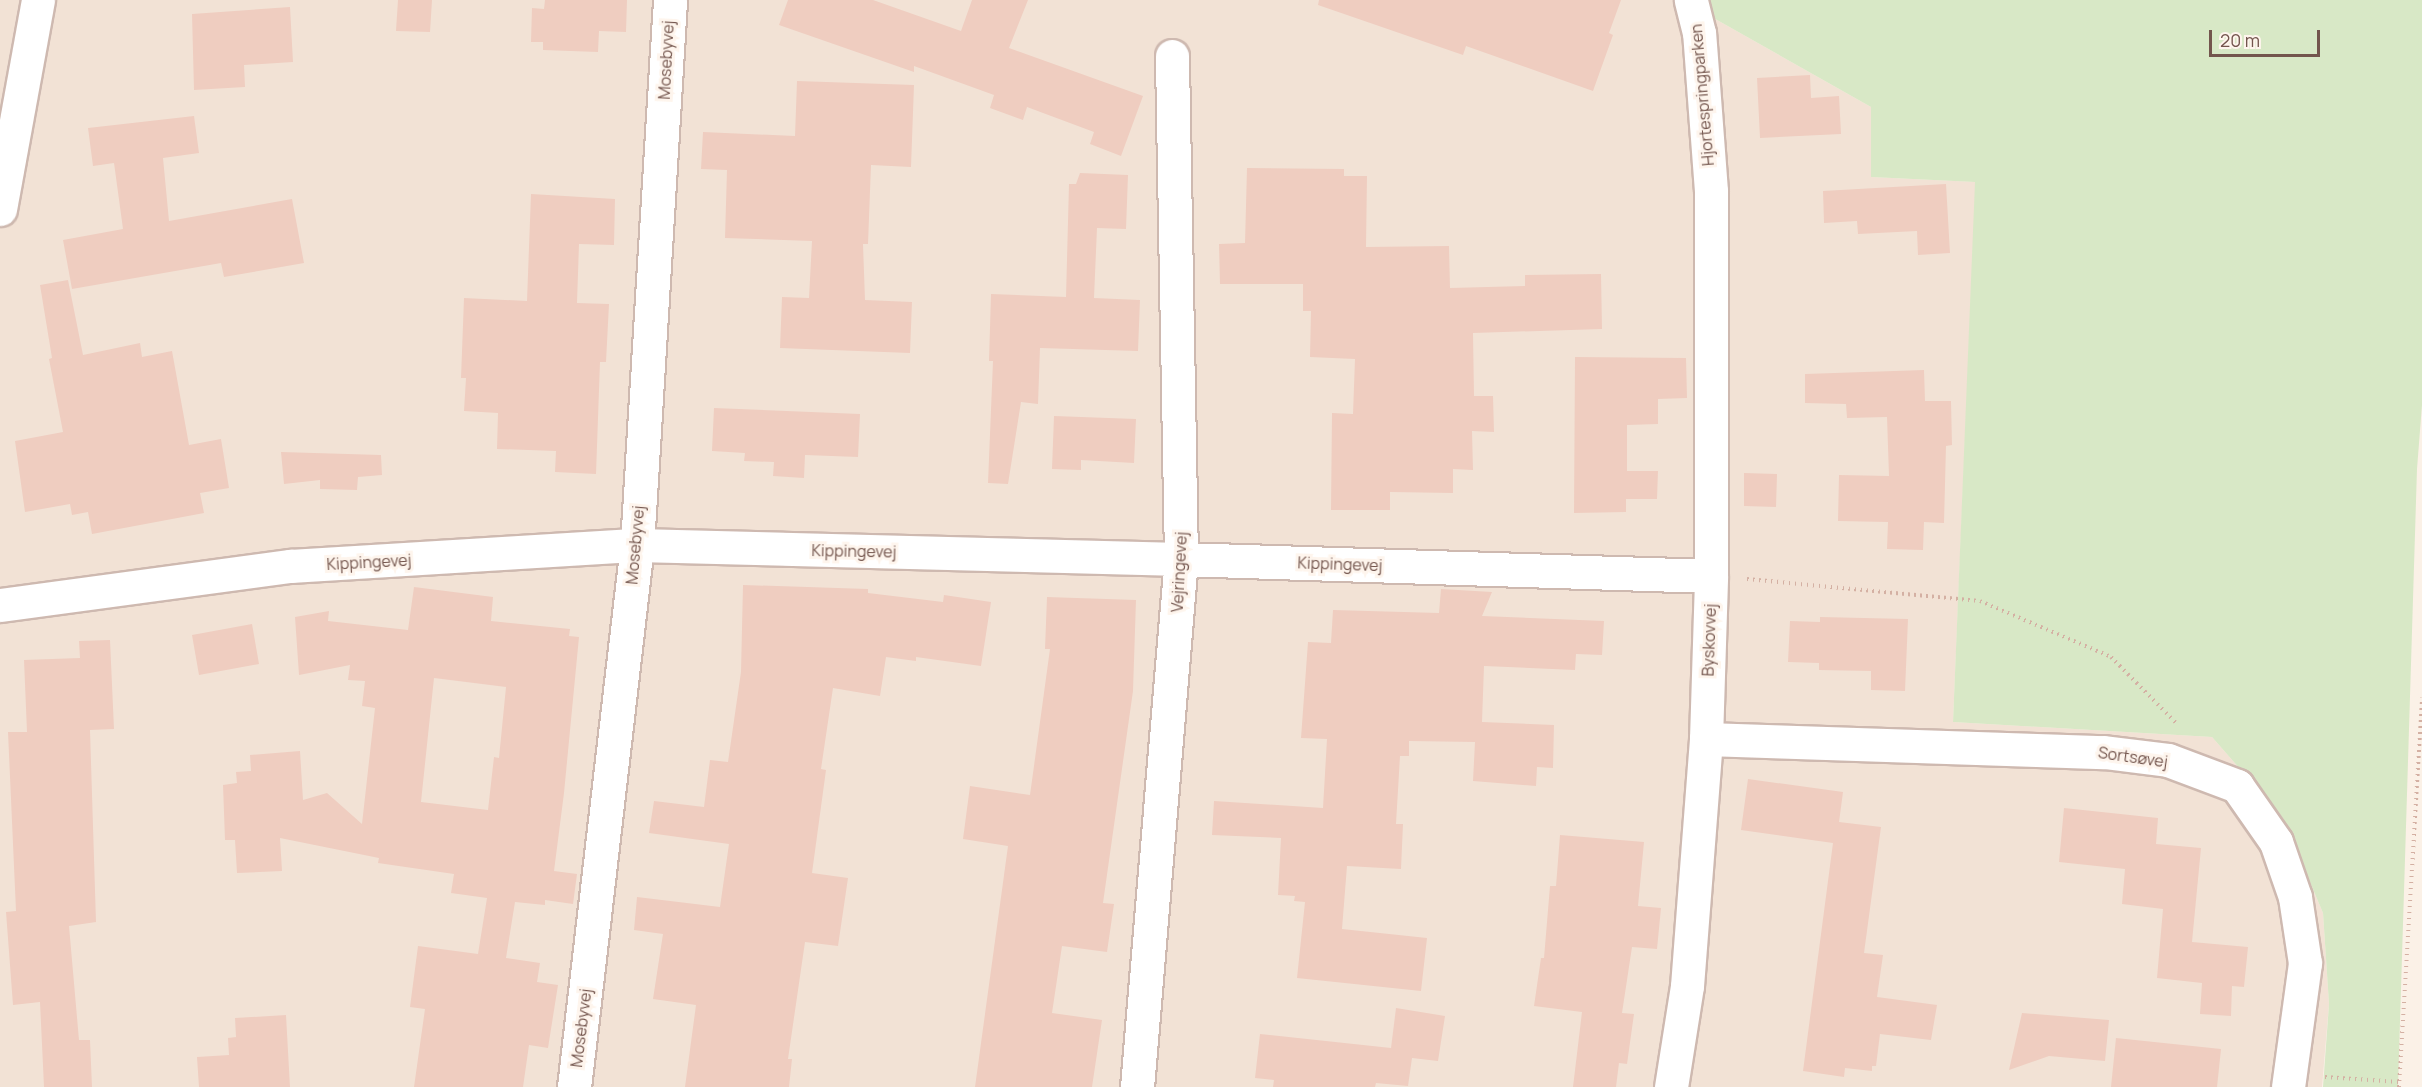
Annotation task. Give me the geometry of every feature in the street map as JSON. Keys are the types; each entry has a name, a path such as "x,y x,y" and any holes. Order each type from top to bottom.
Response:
{"street":[{"path":"0,208 38,0"},
{"name":"Mosebyvej","path":"574,1087 637,545 670,0"},
{"name":"Hjortespringparken","path":"1691,0 1699,33 1711,191"},
{"name":"Vejringevej","path":"1137,1087 1181,559 1172,56"},
{"name":"Byskovvej","path":"1671,1087 1688,986 1706,739 1711,576 1711,191"},
{"name":"Kippingevej","path":"0,605 290,566 637,545 1711,576"},
{"name":"Sortsøvej","path":"1706,739 2104,752 2168,760 2237,786 2276,842 2295,897 2305,963 2289,1081"}],"path":[{"path":"1711,576 1980,601 2110,657 2182,729"},
{"path":"2289,1081 2399,1084 2422,698"}],"shaded area":[{"path":"0,0 1691,0 1694,7 1871,107 1871,177 1976,182 1953,722 2212,737 2283,818 2323,913 2329,1004 2322,1087 0,1087"}],"green space":[{"path":"1694,0 2422,0 2422,405 2417,469 2398,1087 2323,1087 2329,1004 2323,913 2283,818 2212,737 1953,722 1975,182 1871,177 1871,107 1694,7"}],"building":[{"path":"398,0 432,0 430,32 396,31"},
{"path":"545,0 627,0 626,32 599,31 598,52 543,50 543,42 531,42 532,8 544,9"},
{"path":"788,0 873,0 961,31 972,0 1028,0 1009,48 1143,96 1121,156 1090,144 1094,132 1027,107 1023,120 990,108 994,95 914,66 914,72 779,25"},
{"path":"1319,0 1621,0 1609,33 1613,35 1593,91 1466,46 1463,55 1318,5"},
{"path":"290,7 293,62 244,65 245,87 194,90 192,14"},
{"path":"1810,75 1811,98 1839,96 1841,134 1760,138 1757,78"},
{"path":"797,81 914,85 911,167 871,165 868,244 863,244 865,300 912,302 910,353 780,348 782,297 809,298 812,241 725,238 727,170 701,169 703,132 795,136"},
{"path":"194,116 199,153 163,158 169,221 292,199 304,263 224,277 221,263 72,289 63,240 123,229 114,163 93,166 88,128"},
{"path":"1247,168 1344,169 1344,176 1367,176 1366,247 1449,246 1450,288 1525,286 1525,275 1601,274 1602,329 1473,333 1474,396 1493,396 1494,432 1472,431 1473,470 1453,469 1453,493 1390,492 1390,510 1331,510 1332,413 1353,414 1355,359 1310,357 1311,311 1303,311 1303,284 1220,284 1219,244 1245,243"},
{"path":"1080,173 1128,175 1126,229 1097,228 1094,298 1140,300 1138,351 1040,348 1038,404 1021,402 1008,484 988,483 993,361 989,361 991,294 1066,297 1069,184 1076,184"},
{"path":"1946,184 1950,253 1918,255 1917,231 1858,234 1857,221 1824,223 1823,191"},
{"path":"531,194 615,199 614,245 579,244 577,303 609,304 606,362 600,362 596,474 555,472 556,451 497,449 498,413 464,411 466,378 461,378 464,298 527,301"},
{"path":"68,280 83,355 140,343 142,357 172,351 189,445 221,439 229,488 200,493 204,513 92,534 88,512 72,515 70,504 25,512 15,441 63,432 49,359 52,358 40,285"},
{"path":"1575,357 1686,358 1687,398 1658,399 1658,424 1627,425 1627,471 1658,471 1657,499 1626,499 1626,512 1574,513"},
{"path":"1924,370 1925,401 1951,401 1952,445 1946,446 1944,523 1924,522 1923,550 1887,549 1888,522 1838,521 1839,475 1889,476 1887,417 1847,418 1846,404 1805,403 1805,374"},
{"path":"714,408 860,414 858,457 805,455 804,478 773,476 774,462 744,461 745,453 712,451"},
{"path":"1054,416 1136,419 1134,463 1081,460 1081,470 1052,469"},
{"path":"281,452 381,455 382,475 358,477 357,490 320,489 320,480 284,484"},
{"path":"1744,473 1777,474 1776,507 1744,506"},
{"path":"743,585 868,589 868,593 943,602 944,595 991,602 981,666 916,657 916,661 886,657 880,696 833,688 821,769 826,770 812,873 848,878 838,946 805,942 788,1059 792,1059 789,1087 685,1087 696,1005 653,999 663,934 634,930 637,897 720,907 729,844 649,833 654,801 704,807 710,760 728,762 741,672"},
{"path":"414,587 493,597 491,621 570,629 569,636 579,637 554,871 577,874 573,904 545,900 545,905 515,902 506,958 540,963 537,982 558,985 548,1048 529,1045 523,1087 414,1087 425,1009 410,1007 418,946 478,954 487,898 451,893 454,874 378,863 379,858 280,838 282,871 237,873 235,840 225,840 223,785 237,783 236,772 251,771 250,755 300,751 303,800 327,793 362,824 375,708 362,706 365,681 348,680 350,665 299,675 295,617 329,611 328,621 408,630","holes":["434,678 506,687 499,758 494,757 488,810 421,802"]},
{"path":"1441,589 1492,592 1482,616 1604,621 1602,655 1576,654 1575,670 1484,666 1482,722 1554,725 1553,768 1537,767 1536,786 1473,781 1475,742 1409,741 1409,756 1400,756 1396,824 1403,824 1401,869 1347,866 1342,929 1427,938 1421,991 1297,978 1305,902 1294,901 1295,896 1278,895 1281,838 1212,835 1214,801 1323,808 1327,739 1301,738 1308,642 1331,643 1333,610 1439,613"},
{"path":"1047,597 1136,600 1133,691 1103,903 1114,904 1107,952 1062,946 1052,1013 1102,1020 1092,1087 975,1087 1008,846 963,839 970,786 1030,795 1050,649 1045,649"},
{"path":"1820,617 1908,619 1905,691 1871,690 1871,671 1819,670 1819,663 1788,662 1790,621 1820,622"},
{"path":"252,624 259,664 199,675 192,635"},
{"path":"110,640 114,729 90,730 96,922 69,926 79,1040 90,1040 92,1087 44,1087 40,1002 13,1005 6,912 16,911 8,732 27,732 24,660 80,658 79,641"},
{"path":"1748,779 1843,792 1839,822 1881,827 1864,953 1883,955 1877,997 1937,1005 1931,1040 1880,1034 1876,1066 1872,1066 1872,1071 1845,1068 1844,1077 1803,1071 1833,843 1741,830"},
{"path":"2064,808 2158,818 2156,844 2201,848 2192,942 2248,947 2244,987 2232,986 2231,1016 2200,1014 2202,983 2157,978 2163,909 2122,904 2125,869 2059,862"},
{"path":"1560,835 1644,842 1638,906 1661,908 1657,949 1632,947 1622,1013 1634,1014 1627,1064 1619,1063 1616,1087 1573,1087 1582,1012 1534,1006 1541,958 1544,958 1550,886 1556,886"},
{"path":"1396,1008 1445,1016 1438,1061 1412,1058 1408,1086 1376,1083 1375,1087 1273,1087 1274,1080 1255,1078 1260,1034 1391,1048"},
{"path":"2022,1013 2109,1020 2105,1061 2049,1056 2009,1070"},
{"path":"286,1015 290,1087 199,1087 197,1057 229,1055 228,1038 236,1037 235,1018"},
{"path":"2116,1038 2221,1049 2217,1087 2111,1087"}]}
